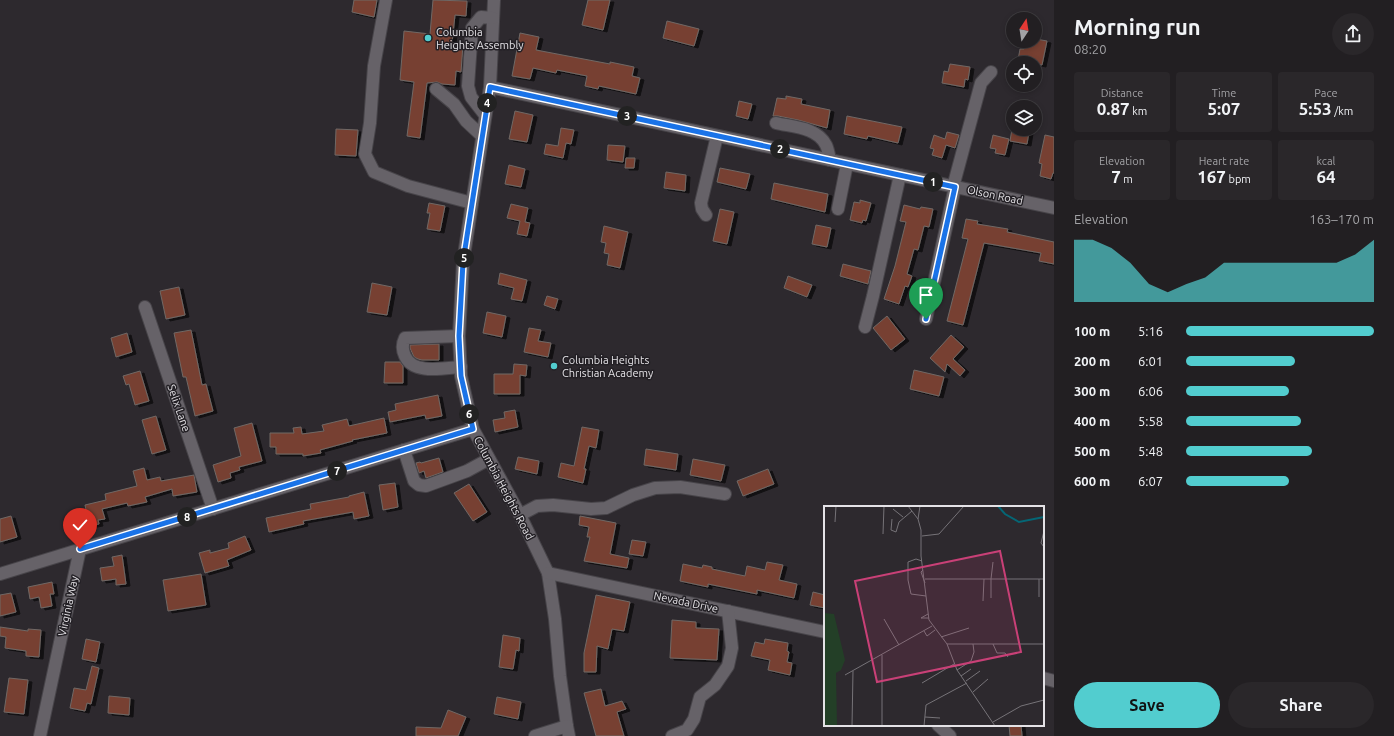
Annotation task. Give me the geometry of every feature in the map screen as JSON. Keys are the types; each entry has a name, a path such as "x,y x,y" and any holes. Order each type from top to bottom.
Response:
{"street":[{"path":"386,0 374,66 370,123 365,154 374,172 408,186 472,203"},
{"name":"Columbia Heights Road","path":"494,0 490,87 463,262 459,336 461,376 473,429 520,515 548,573 555,618 560,676 568,731"},
{"path":"485,115 471,97 468,86 472,28 481,17 493,18"},
{"path":"926,319 954,187 981,83 991,72"},
{"name":"Olson Road","path":"490,87 1054,208"},
{"path":"436,88 454,104 466,121 482,136"},
{"path":"776,123 812,131 820,137 826,145 830,160"},
{"path":"706,215 702,209 701,203 717,136"},
{"path":"838,209 847,164"},
{"path":"864,326 873,296 900,175"},
{"name":"Selix Lane","path":"145,307 213,509"},
{"path":"459,336 405,338 402,343 403,352 407,360 416,366 428,369 461,367"},
{"path":"0,574 473,429"},
{"path":"404,450 414,481 419,486 426,486 467,471 489,459"},
{"path":"520,515 537,506 552,505 591,509 606,508 633,495 655,488 680,488 725,494"},
{"name":"Virginia Way","path":"40,736 80,549"},
{"name":"Nevada Drive","path":"548,573 824,632"},
{"path":"672,736 688,730 694,719 700,697 716,685 728,666 732,648 728,611"},
{"path":"1044,678 1054,680"},
{"path":"939,726 950,736"},
{"path":"535,736 568,731"}],"building":[{"path":"354,0 377,0 374,17 352,12"},
{"name":"Columbia Heights Assembly","path":"433,0 467,1 466,16 455,15 452,43 463,44 461,72 456,71 455,85 437,82 427,83 420,138 407,136 414,82 400,80 404,31 430,34"},
{"path":"588,0 610,0 603,30 582,25"},
{"path":"667,21 699,29 694,46 663,38"},
{"path":"520,33 539,37 536,50 634,67 632,76 640,78 636,94 599,86 598,89 585,86 587,76 557,70 556,73 533,68 530,79 512,76"},
{"path":"1042,40 1047,41 1042,65 1042,56 1019,56 1020,49 1042,48"},
{"path":"950,64 970,67 968,80 965,79 964,87 942,83 944,71 948,72"},
{"path":"786,96 802,99 801,104 830,110 827,128 798,120 773,116 777,98 786,99"},
{"path":"739,101 752,104 748,119 736,116"},
{"path":"515,111 533,115 527,142 509,139"},
{"path":"847,116 902,127 898,143 868,136 867,139 844,134"},
{"path":"561,128 574,130 571,144 566,143 563,158 544,154 546,144 558,146"},
{"path":"336,129 358,130 356,156 335,155"},
{"path":"947,132 959,135 955,148 946,145 942,158 932,155 934,149 930,148 934,135 945,139"},
{"path":"993,135 1009,139 1005,155 995,153 996,149 990,148"},
{"path":"1045,135 1054,137 1054,173 1051,179 1040,176 1042,164 1039,163"},
{"path":"1011,136 1028,136 1027,144 1010,141"},
{"path":"608,145 625,146 623,162 607,160"},
{"path":"626,158 635,158 634,168 625,168"},
{"path":"509,165 525,169 521,187 505,184"},
{"path":"720,168 750,174 746,189 717,182"},
{"path":"666,172 686,175 685,191 664,188"},
{"path":"774,183 828,194 825,212 771,199"},
{"path":"860,200 871,203 866,221 863,220 862,223 850,220 854,202 860,203"},
{"path":"429,203 445,206 440,231 427,229 430,213 427,213"},
{"path":"511,204 528,208 525,222 530,223 527,236 517,234 520,221 507,218"},
{"path":"904,205 920,209 921,207 933,209 929,227 924,226 918,250 914,249 907,274 912,276 908,287 905,286 899,304 884,299 895,266 906,222 900,221"},
{"path":"720,209 734,212 727,244 713,241"},
{"path":"966,219 978,221 977,224 1008,229 1007,232 1054,242 1054,264 1039,261 1041,253 984,243 963,325 947,321 968,239 962,238"},
{"path":"816,225 831,228 827,247 812,244"},
{"path":"604,226 628,232 620,268 607,265 609,254 604,253 606,243 601,242"},
{"path":"843,264 871,271 868,284 840,276"},
{"path":"500,273 527,280 522,301 511,299 514,288 498,284"},
{"path":"788,276 812,285 807,297 784,288"},
{"path":"372,283 392,287 387,315 367,312"},
{"path":"179,287 185,315 166,319 160,291"},
{"path":"547,296 558,299 555,309 544,305"},
{"path":"487,312 506,316 502,337 483,333"},
{"path":"887,316 905,339 891,350 873,328"},
{"path":"529,328 541,330 538,341 551,343 548,357 524,352"},
{"path":"191,330 202,385 206,384 213,411 195,416 186,377 183,377 174,333"},
{"path":"127,333 132,352 116,357 111,338"},
{"path":"951,335 964,347 953,359 965,370 960,376 947,364 945,372 930,358"},
{"path":"439,344 439,360 418,359 414,357 410,348 410,345"},
{"path":"385,362 400,362 403,366 403,383 384,383"},
{"path":"514,364 527,365 526,376 520,375 520,394 494,394 494,374 513,374"},
{"path":"914,370 944,377 939,396 910,389"},
{"path":"140,371 149,401 135,405 129,384 126,385 123,376"},
{"path":"438,395 442,416 426,419 425,415 390,422 388,412 396,410 395,404"},
{"path":"515,410 518,427 495,432 493,420 505,418 504,412"},
{"path":"156,416 166,450 152,454 142,420"},
{"path":"384,418 387,433 352,440 353,441 320,450 321,453 303,456 303,454 276,454 276,447 270,447 270,433 294,433 293,428 301,427 302,434 324,431 322,425 347,419 349,426"},
{"path":"252,423 262,461 239,467 240,470 230,473 231,478 218,482 213,465 241,456 234,428"},
{"path":"582,427 599,430 596,448 589,446 584,469 586,469 583,483 558,477 561,463 574,466"},
{"path":"646,449 678,454 676,470 644,465"},
{"path":"518,457 539,461 537,474 515,469"},
{"path":"439,458 443,472 426,478 424,471 419,473 416,463"},
{"path":"693,459 725,465 721,481 690,475"},
{"path":"144,468 147,480 160,477 161,481 194,475 197,492 173,496 172,489 145,497 147,502 128,506 127,503 102,509 105,519 98,520 99,524 77,528 74,513 86,510 85,505 106,500 105,494 137,486 133,471"},
{"path":"768,469 774,484 743,496 737,481"},
{"path":"395,483 398,507 383,510 379,485"},
{"path":"469,484 487,512 473,521 454,493"},
{"path":"364,492 369,516 354,519 353,512 303,521 304,524 269,532 266,518 311,509 310,504 349,497"},
{"path":"11,516 17,537 0,542 0,519"},
{"path":"580,516 616,523 610,554 629,558 627,568 584,561 590,537 587,537 589,527 579,525"},
{"path":"245,536 251,550 227,560 229,566 205,573 199,553 210,550 210,553 229,548 228,543"},
{"path":"632,540 646,542 643,556 629,554"},
{"path":"122,555 126,584 116,585 116,579 102,581 100,568 114,566 112,557"},
{"path":"767,562 783,565 779,580 797,584 794,598 757,590 757,594 708,584 708,587 680,581 683,564 702,568 703,565 712,567 712,569 745,576 747,566 765,570"},
{"path":"201,574 206,605 168,611 163,580"},
{"path":"52,582 54,594 50,594 52,606 41,608 39,597 30,599 28,587"},
{"path":"813,592 824,595 824,608 810,605"},
{"path":"11,593 16,612 0,616 0,595"},
{"path":"596,595 630,602 624,631 612,629 608,649 597,646 596,672 584,672 584,653"},
{"path":"672,620 696,622 696,628 719,629 717,660 670,658"},
{"path":"0,627 28,631 28,629 41,630 39,657 26,656 26,651 5,648 6,637 0,636"},
{"path":"503,635 520,638 519,651 516,650 513,669 499,667"},
{"path":"86,639 100,642 96,662 82,659"},
{"path":"765,639 788,643 787,651 789,652 787,662 792,663 790,675 768,670 770,660 751,656 755,642 764,644"},
{"path":"92,666 99,668 91,704 87,703 85,711 70,708 74,688 86,690"},
{"path":"9,678 28,680 24,714 4,712"},
{"path":"601,689 605,706 622,701 626,709 617,712 624,736 596,736 584,693"},
{"path":"109,696 130,698 129,715 108,713"},
{"path":"497,697 521,702 518,719 494,714"},
{"path":"448,710 466,717 458,736 416,736 416,727 441,728"},
{"path":"1009,726 1021,726 1022,736 1010,736"}],"place":[{"name":"Columbia Heights Assembly","path":"428,38"},
{"name":"Columbia Heights Christian Academy","path":"554,366"}],"route":[{"path":"80,549 473,429 461,376 459,336 463,262 490,87 955,187 926,319"}]}
